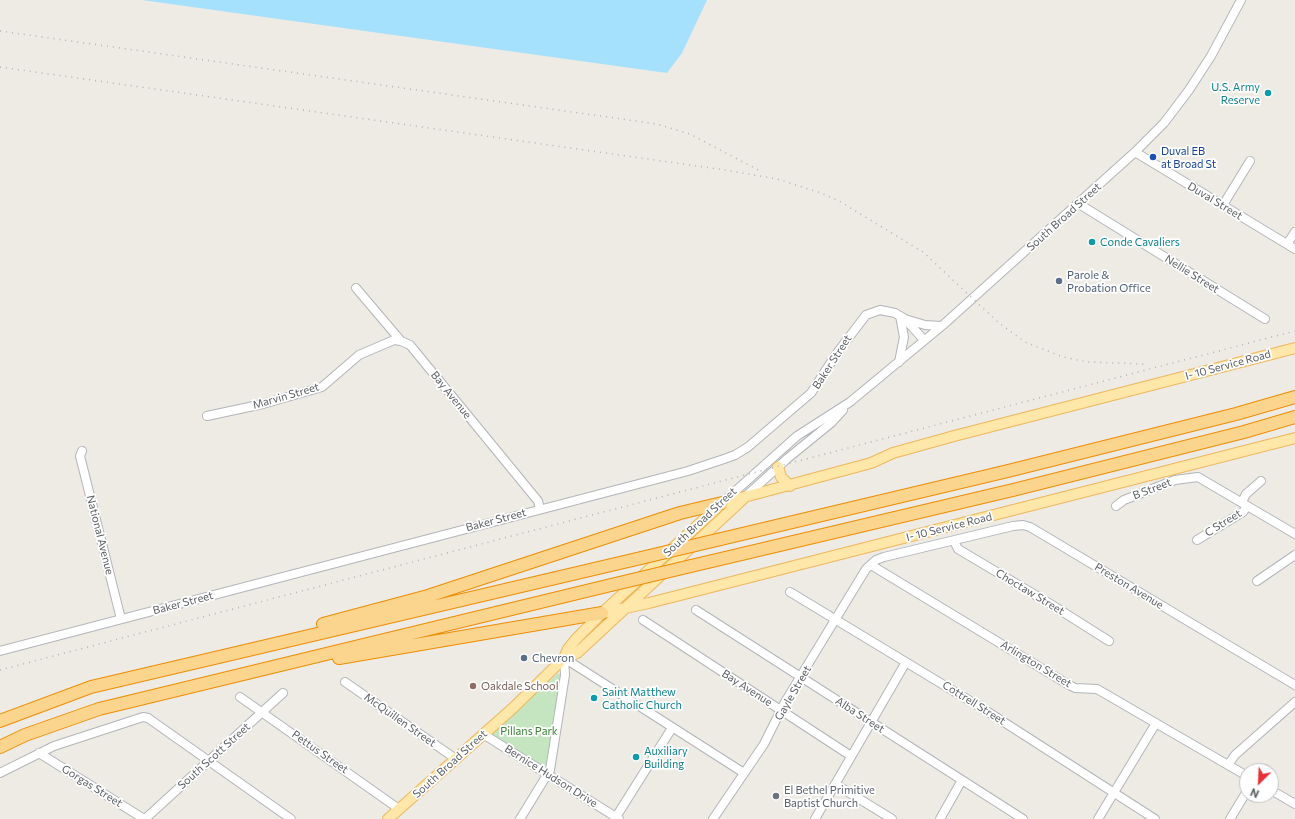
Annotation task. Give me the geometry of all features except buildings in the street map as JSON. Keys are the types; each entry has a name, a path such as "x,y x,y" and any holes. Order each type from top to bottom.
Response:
{"highway":[{"path":"0,721 90,687 1039,464 1236,414 1295,397"},
{"path":"0,747 25,735 99,709 1028,486 1244,432 1295,417"},
{"path":"292,639 317,625 428,596 680,513 722,503"},
{"path":"296,661 344,657 602,613"}],"main road":[{"name":"I- 10 Service Road","path":"722,503 790,486 871,463 892,453 954,436 1295,348"},
{"name":"I- 10 Service Road","path":"602,613 1294,439"},
{"path":"778,467 781,477 790,486"},
{"name":"South Broad Street","path":"388,819 456,759 564,658 577,653 745,497"},
{"name":"South Broad Street","path":"564,658 568,649 576,639 602,613 722,503"}],"street":[{"name":"South Broad Street","path":"722,503 796,436 850,402 899,362 1135,152 1164,123 1189,90 1211,56 1241,0"},
{"name":"Duval Street","path":"1135,152 1295,249"},
{"path":"1223,205 1250,161"},
{"name":"Nellie Street","path":"1078,204 1265,319"},
{"path":"1287,244 1295,232"},
{"name":"Bay Avenue","path":"356,288 401,341 410,345 538,501 540,508"},
{"name":"Baker Street","path":"0,651 540,508 688,471 736,455 748,447 811,393 866,315 880,310 889,311 902,318 925,325 941,326"},
{"path":"902,318 924,340"},
{"path":"899,362 904,337 902,318"},
{"name":"Marvin Street","path":"207,416 263,404 322,386 359,355 394,340 401,341"},
{"name":"South Broad Street","path":"745,497 831,422 850,402"},
{"name":"National Avenue","path":"82,451 80,456 121,619"},
{"name":"B Street","path":"1116,506 1124,500 1175,480 1190,477 1204,479 1245,504"},
{"name":"C Street","path":"1197,540 1243,512 1246,494 1261,482"},
{"path":"1245,504 1295,534"},
{"name":"Preston Avenue","path":"870,565 884,558 1013,526 1023,525 1030,527 1295,685"},
{"name":"Choctaw Street","path":"954,541 958,549 1052,605 1109,642"},
{"path":"1257,581 1295,555"},
{"name":"Gayle Street","path":"713,819 764,744 800,677 870,565"},
{"name":"Arlington Street","path":"870,565 1069,685 1075,688 1097,689 1239,771"},
{"name":"Cottrell Street","path":"790,592 985,710 1155,819"},
{"name":"Alba Street","path":"696,610 1023,819"},
{"name":"Bay Avenue","path":"642,620 851,756"},
{"path":"564,658 744,773"},
{"path":"520,819 550,770 565,675 564,658"},
{"path":"815,819 906,662"},
{"name":"McQuillen Street","path":"345,682 456,759"},
{"name":"South Scott Street","path":"145,819 283,693"},
{"name":"Pettus Street","path":"240,696 399,809"},
{"path":"1228,765 1235,755 1295,702"},
{"path":"0,773 39,753 77,738 143,717 148,718 291,819"},
{"path":"1098,819 1156,723"},
{"path":"617,818 672,728"},
{"name":"Bernice Hudson Drive","path":"483,734 617,818"},
{"name":"Gorgas Street","path":"39,753 145,819"},
{"path":"940,819 962,780"},
{"path":"835,784 892,819"},
{"path":"1279,795 1295,804"},
{"path":"1230,819 1240,803"}],"green space":[{"name":"Pillans Park","path":"558,673 562,676 545,769 491,734"}],"water":[{"path":"142,0 707,0 682,53 667,73"}],"railway":[{"path":"0,31 657,124 690,134 762,172"},
{"path":"0,67 725,170 777,179 821,193 839,201 923,252 999,323 1025,342 1063,357 1088,362 1145,364"},
{"path":"0,670 1295,331"}],"place":[{"name":"U.S. Army Reserve","path":"1268,93"},
{"name":"Duval EB at Broad St","path":"1153,157"},
{"name":"Conde Cavaliers","path":"1092,242"},
{"name":"Parole & Probation Office","path":"1059,281"},
{"name":"Chevron","path":"524,658"},
{"name":"Oakdale School","path":"473,686"},
{"name":"Saint Matthew Catholic Church","path":"594,698"},
{"name":"Auxiliary Building","path":"636,757"},
{"name":"El Bethel Primitive Baptist Church","path":"776,796"}]}
